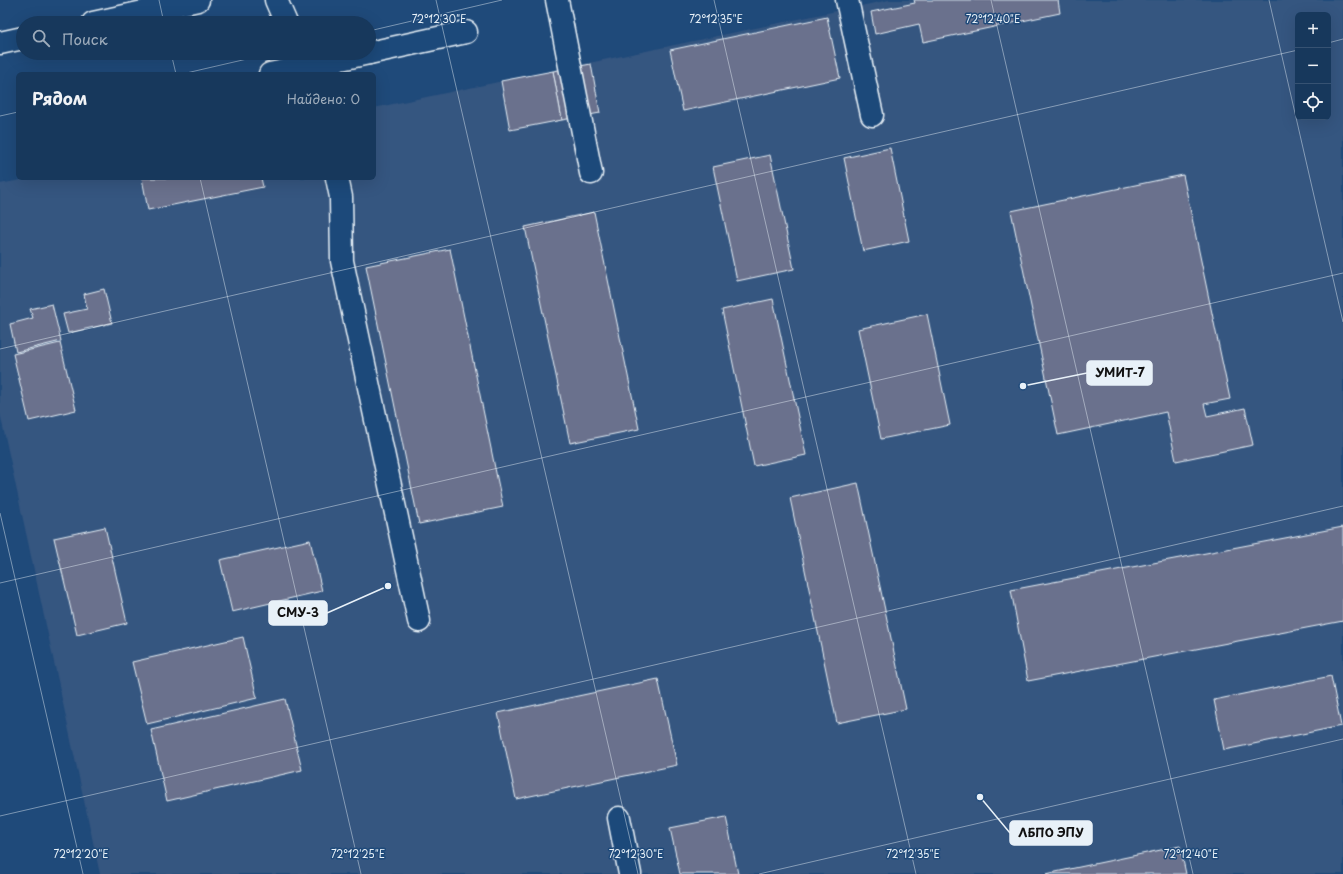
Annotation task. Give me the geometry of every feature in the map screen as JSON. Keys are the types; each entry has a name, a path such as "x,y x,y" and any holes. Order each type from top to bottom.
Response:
{"street":[{"path":"125,16 198,0"},
{"path":"276,0 283,16"},
{"path":"557,0 591,173"},
{"path":"847,0 872,115"},
{"path":"376,51 466,32"},
{"path":"0,43 16,40"},
{"path":"278,72 331,60"},
{"path":"337,180 340,197 342,261 419,621"},
{"path":"619,818 630,874"}],"shaded area":[{"path":"889,0 1343,0 1343,874 100,874 0,413 0,184 21,180 376,180 376,108"}],"building":[{"path":"914,0 1058,0 1060,13 923,42 919,24 875,34 871,12 915,3"},
{"path":"827,17 840,78 683,111 670,50"},
{"path":"591,64 600,113 562,120 553,71"},
{"path":"553,71 562,120 510,130 501,81"},
{"path":"890,148 909,241 863,251 844,158"},
{"path":"770,155 794,269 737,281 713,167"},
{"path":"1183,175 1230,399 1204,404 1207,416 1245,408 1253,445 1176,461 1166,412 1058,435 1011,211"},
{"path":"142,180 261,180 263,187 148,210"},
{"path":"594,212 639,429 570,443 525,227"},
{"path":"450,249 503,507 419,524 366,266"},
{"path":"104,289 112,323 68,333 63,314 87,309 84,294"},
{"path":"773,299 806,455 754,466 722,310"},
{"path":"52,304 61,341 16,352 10,324 33,318 30,309"},
{"path":"927,314 950,425 881,439 858,329"},
{"path":"60,343 76,410 29,421 13,354"},
{"path":"858,483 906,709 837,723 790,498"},
{"path":"105,527 127,623 77,635 54,538"},
{"path":"1343,527 1343,621 1028,681 1011,590"},
{"path":"310,540 322,591 232,612 220,560"},
{"path":"243,637 257,698 147,724 132,662"},
{"path":"1331,676 1341,726 1224,750 1214,700"},
{"path":"658,679 677,765 516,799 498,713"},
{"path":"285,699 302,770 167,801 151,730"},
{"path":"726,817 738,874 680,874 670,828"},
{"path":"1180,846 1186,874 1046,874"}],"place":[{"name":"УМИТ-7","path":"1023,386"},
{"name":"СМУ-3","path":"388,586"},
{"name":"ЛБПО ЭПУ","path":"980,797"}]}
